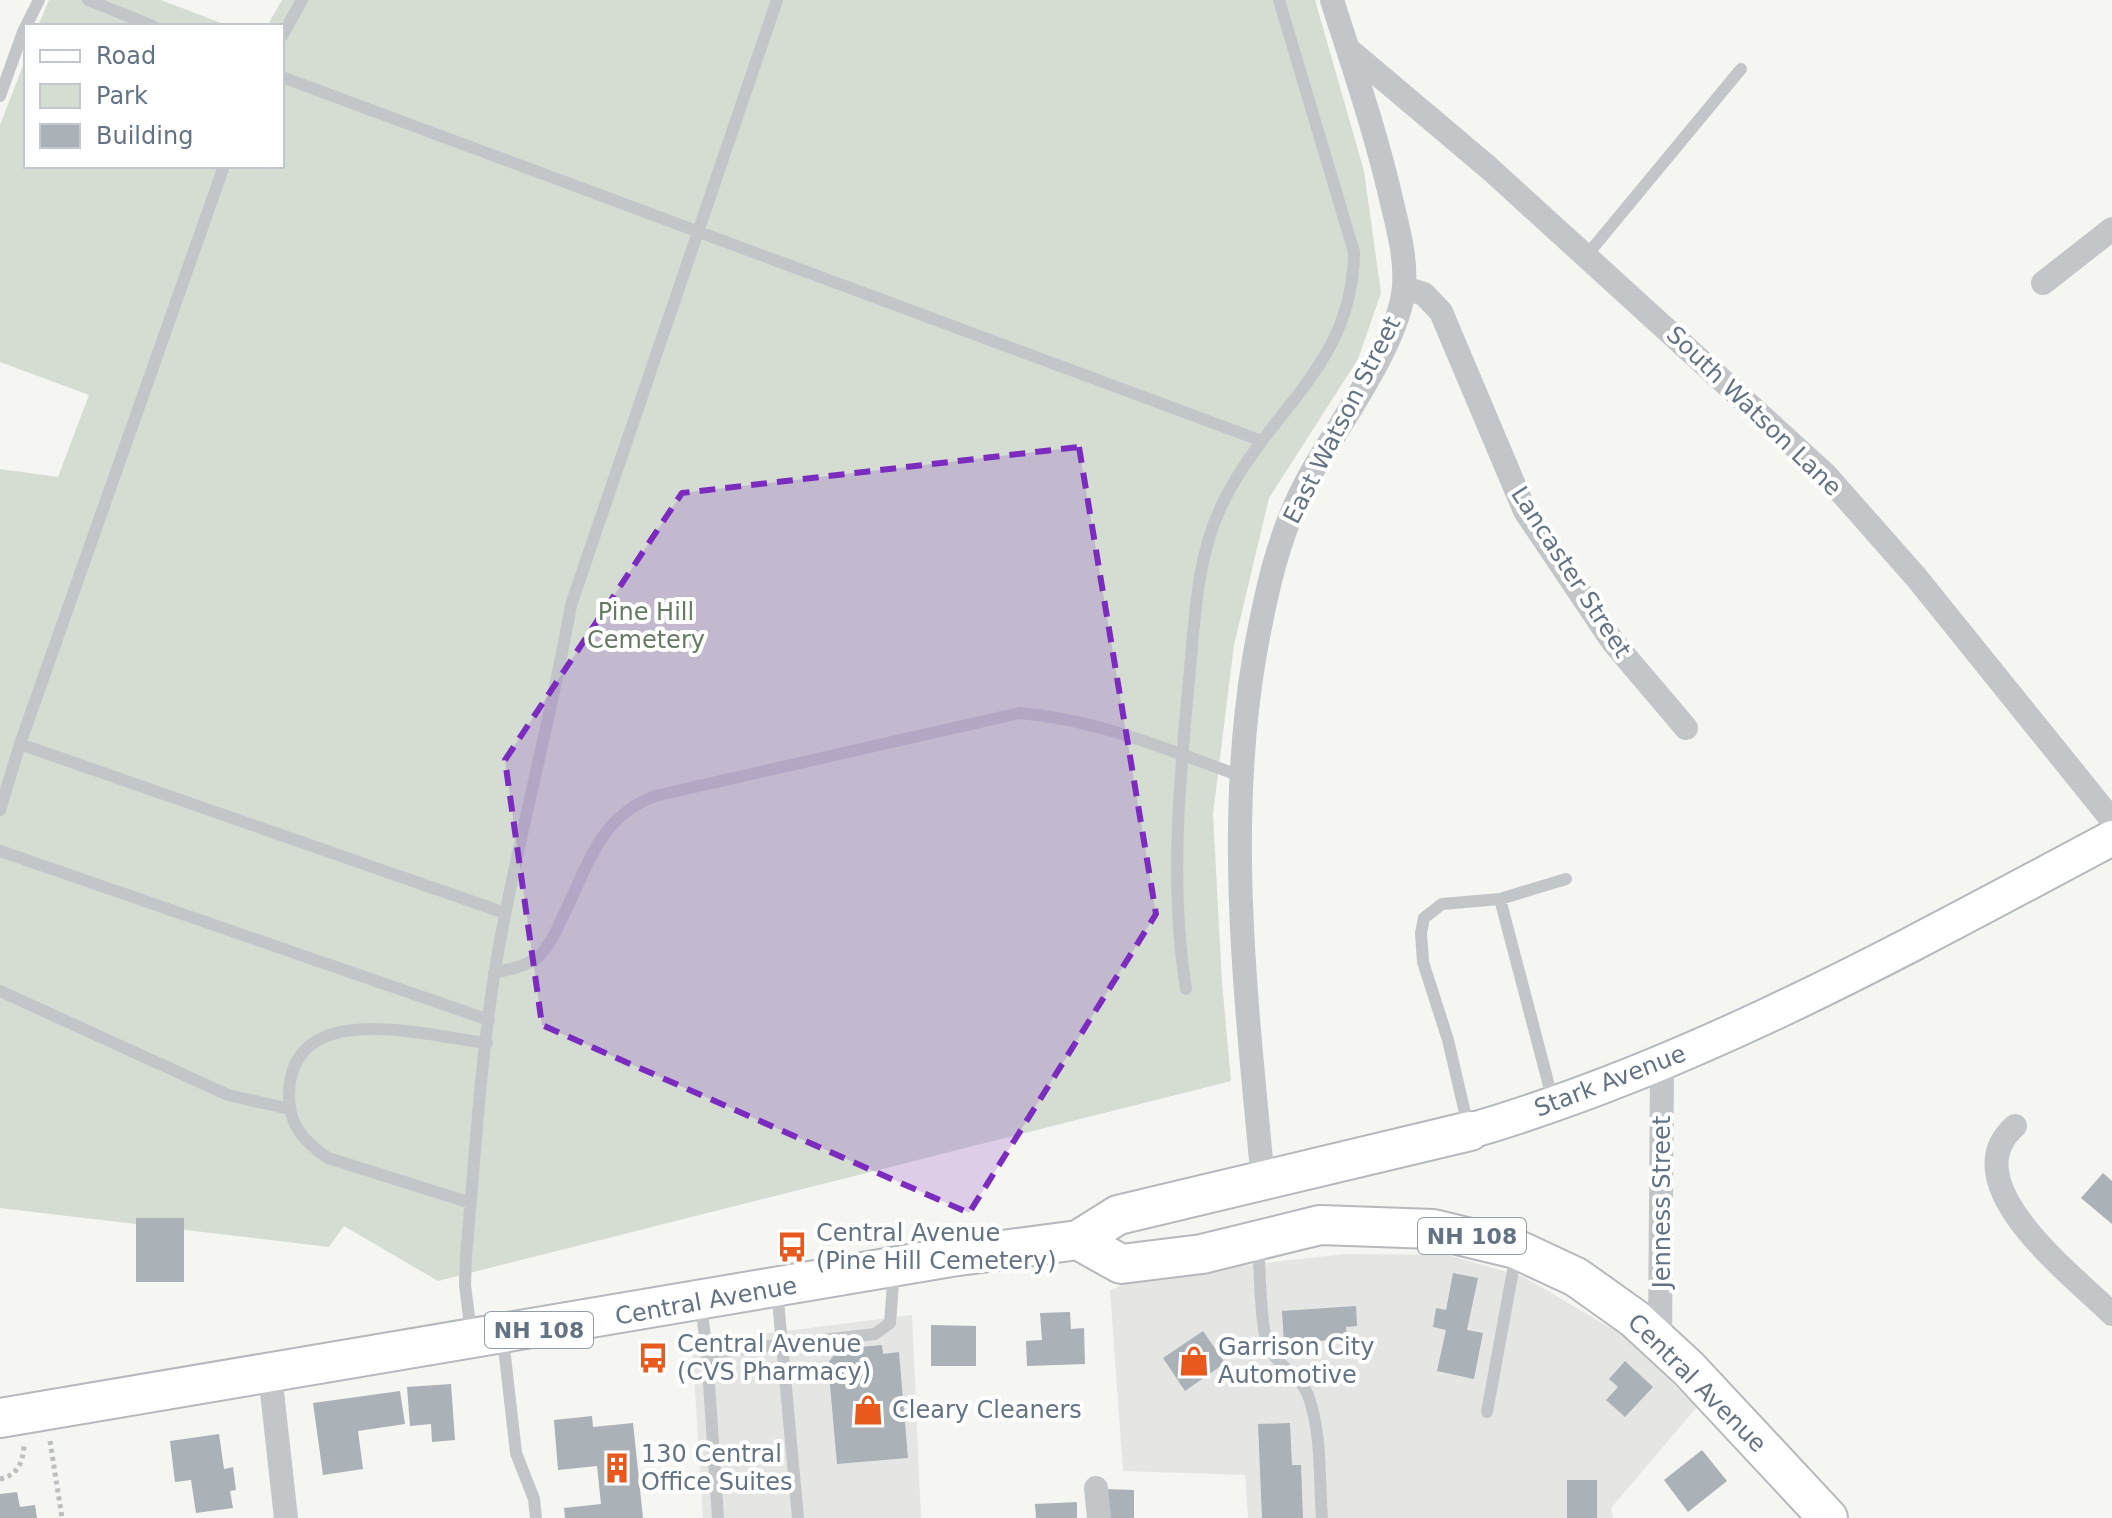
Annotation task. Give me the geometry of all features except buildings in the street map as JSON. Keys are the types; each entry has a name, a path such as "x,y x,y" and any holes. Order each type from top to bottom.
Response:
{"main road":[{"name":"Stark Avenue","path":"1078,1240 1118,1215 1470,1131 1662,1064 1882,959 2112,838"},
{"path":"1258,1241 1263,1181"},
{"name":"Central Avenue","path":"12,1431 270,1374 894,1268 1078,1240 1121,1264 1202,1254 1320,1225 1394,1226 1473,1236 1516,1249 1587,1284 1660,1341 1828,1518"}],"street":[{"name":"East Watson Street","path":"1263,1181 1241,900 1241,776 1254,661 1275,562 1291,513 1392,329 1404,288 1401,243 1381,153 1332,0"},
{"name":"South Watson Lane","path":"1348,49 1587,255 1825,474 1926,589 2112,820"},
{"path":"2043,283 2112,229"},
{"name":"Lancaster Street","path":"1404,288 1424,294 1441,312 1525,511 1613,642 1686,728"},
{"name":"Jenness Street","path":"1660,1341 1662,1064"},
{"path":"2015,1126 2003,1136 1996,1160 2007,1205 2112,1314"},
{"path":"270,1374 286,1518"},
{"path":"1096,1488 1099,1518"}],"lane":[{"path":"27,24 39,0"},
{"path":"88,0 148,24"},
{"path":"284,32 302,0"},
{"path":"536,1518 534,1499 516,1453 488,1338 465,1285 494,973 556,689 571,605 777,0"},
{"path":"1186,989 1176,894 1183,755 1201,567 1224,500 1237,474 1325,358 1345,321 1354,285 1354,252 1279,0"},
{"path":"0,96 24,30"},
{"path":"1587,255 1741,69"},
{"path":"284,78 699,229 1262,441"},
{"path":"0,810 20,744 223,168"},
{"path":"494,973 518,967 540,955 556,931 608,827 630,805 655,796 1019,713 1097,725 1241,776"},
{"path":"20,744 505,913"},
{"path":"0,851 489,1020"},
{"path":"1470,1131 1448,1040 1423,962 1421,933 1424,918 1442,904 1500,899 1566,879"},
{"path":"1500,899 1554,1104"},
{"path":"0,991 228,1095 290,1109"},
{"path":"471,1203 328,1158 294,1127 289,1090 302,1057 321,1036 338,1030 368,1028 487,1043"},
{"path":"1258,1241 1267,1345 1279,1364 1296,1376 1307,1393 1314,1422 1322,1518"},
{"path":"1487,1412 1516,1249"},
{"path":"707,1353 875,1334 890,1323 894,1268"},
{"path":"777,1288 798,1518"},
{"path":"700,1302 707,1353 718,1518"}],"path":[{"path":"0,1479 9,1477 19,1467 12,1431"},
{"path":"50,1440 62,1518"}],"highlighted area":[{"path":"1079,447 1156,914 969,1213 542,1025 505,760 682,493"}],"shaded area":[{"path":"1346,1254 1448,1255 1524,1277 1621,1334 1697,1407 1611,1508 1613,1518 1248,1518 1245,1475 1123,1471 1110,1290 1146,1276"},
{"path":"912,1315 921,1518 703,1518 692,1343"}],"green space":[{"path":"49,0 161,0 224,24 39,24"},
{"name":"Pine Hill Cemetery","path":"282,0 1315,0 1364,171 1381,293 1358,359 1269,498 1234,645 1213,814 1231,1081 438,1281 344,1226 329,1247 0,1208 0,469 58,477 89,395 0,362 0,125 24,63 24,168 284,168 284,24 268,24"}],"place":[{"name":"Central Avenue (Pine Hill Cemetery)","path":"792,1247"},
{"name":"Central Avenue (CVS Pharmacy)","path":"653,1358"},
{"name":"Garrison City Automotive","path":"1194,1361"},
{"name":"Cleary Cleaners","path":"868,1410"},
{"name":"130 Central Office Suites","path":"617,1468"}]}
